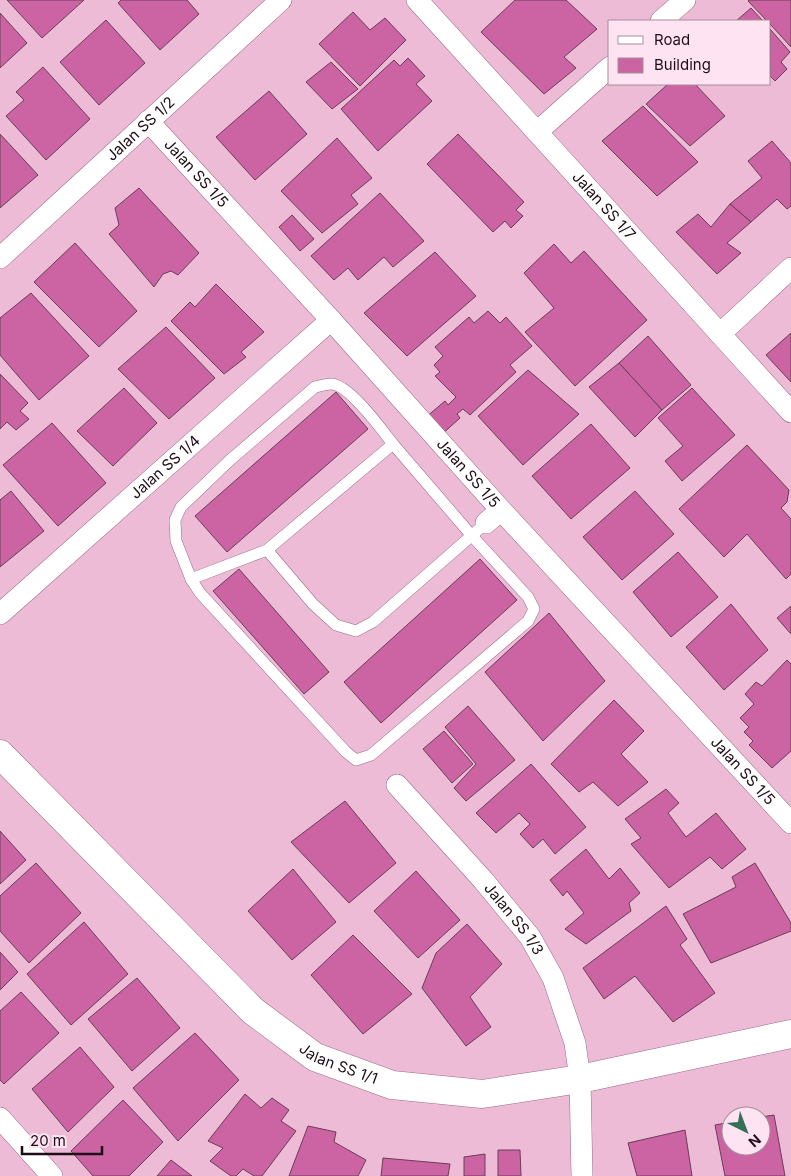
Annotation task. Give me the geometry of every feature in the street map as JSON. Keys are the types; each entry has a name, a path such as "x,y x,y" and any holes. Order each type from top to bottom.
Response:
{"street":[{"name":"Jalan SS 1/2","path":"0,258 281,0"},
{"name":"Jalan SS 1/7","path":"417,0 791,412"},
{"path":"662,20 685,0"},
{"path":"537,132 608,69"},
{"name":"Jalan SS 1/5","path":"148,122 331,320 486,523 791,823"},
{"path":"720,334 791,268"},
{"name":"Jalan SS 1/4","path":"0,614 331,320"},
{"name":"Jalan SS 1/1","path":"0,754 253,1011 315,1057 392,1085 482,1094 580,1079 791,1034"},
{"name":"Jalan SS 1/3","path":"398,785 484,880 530,937 553,978 575,1043 580,1079 582,1176"},
{"path":"0,1118 52,1176"}],"lane":[{"path":"332,384 346,389 378,424 393,444 486,523 534,609 528,620 371,755 356,760 334,741 200,592 191,579 176,541 175,520 180,507 230,460 315,387 332,384"},
{"path":"191,579 266,550 393,444"},
{"path":"266,550 313,604 336,624 356,631 373,622 486,523"}],"building":[{"path":"7,0 84,0 42,38"},
{"path":"121,0 187,0 199,14 160,50 118,3"},
{"path":"515,0 566,0 597,29 564,57 576,68 544,94 481,32"},
{"path":"791,0 791,47 771,25 771,20 766,20 748,1"},
{"path":"751,8 762,20 737,20"},
{"path":"353,12 370,30 385,18 406,40 360,86 319,44"},
{"path":"0,13 27,43 0,68"},
{"path":"106,20 145,63 99,105 60,62"},
{"path":"771,30 790,52 781,62 787,69 775,81 771,77"},
{"path":"408,58 425,76 416,84 432,101 378,151 341,109 394,60 400,66"},
{"path":"331,62 358,89 332,109 306,82"},
{"path":"43,67 90,119 46,160 6,116 24,100 16,92"},
{"path":"667,85 696,85 725,116 690,146 646,104"},
{"path":"269,91 307,134 255,180 216,137"},
{"path":"643,106 698,162 657,196 602,141"},
{"path":"0,134 38,175 0,208"},
{"path":"458,134 524,202 516,210 523,216 511,228 505,221 493,232 427,164"},
{"path":"337,138 372,178 351,195 358,204 322,233 281,191"},
{"path":"772,141 791,163 791,206 787,209 777,199 751,222 730,204 762,178 748,161"},
{"path":"139,188 199,253 178,275 171,271 163,274 154,287 109,234 119,225 115,208"},
{"path":"380,193 424,241 393,267 384,257 358,280 348,268 334,280 311,256"},
{"path":"730,204 751,222 727,243 741,253 717,274 676,232 698,214 711,227"},
{"path":"292,215 314,239 300,251 279,227"},
{"path":"75,243 137,311 99,347 34,282"},
{"path":"554,244 571,263 584,251 647,320 575,386 525,332 554,308 524,273"},
{"path":"435,252 476,296 407,356 364,313"},
{"path":"216,284 264,332 241,352 246,357 224,374 171,321 190,302 195,307"},
{"path":"31,293 89,356 39,400 0,355 0,318"},
{"path":"488,311 500,323 506,317 532,346 510,365 516,372 470,415 463,409 457,414 460,418 440,436 425,418 445,401 448,405 456,397 435,376 440,372 434,365 443,356 435,347 469,317 474,323"},
{"path":"166,327 215,378 169,419 118,369"},
{"path":"791,333 791,382 766,355"},
{"path":"648,336 691,385 662,410 619,363"},
{"path":"619,363 662,410 635,437 589,387"},
{"path":"528,370 579,414 523,465 478,416"},
{"path":"0,374 28,403 20,411 29,419 16,430 7,422 0,429"},
{"path":"124,388 157,423 113,466 77,431"},
{"path":"692,388 735,435 682,481 665,461 683,446 658,418"},
{"path":"336,392 368,429 227,552 195,516"},
{"path":"52,423 106,483 58,526 3,465"},
{"path":"591,424 630,468 571,519 532,476"},
{"path":"747,445 789,490 787,502 781,508 791,519 791,574 786,579 747,534 724,557 679,509"},
{"path":"11,491 44,531 0,567 0,500"},
{"path":"635,491 674,534 622,580 583,537"},
{"path":"678,552 718,597 671,637 633,592"},
{"path":"480,559 517,600 381,723 344,682"},
{"path":"239,569 329,672 304,694 213,591"},
{"path":"731,604 768,650 724,690 686,647"},
{"path":"791,606 791,634 777,618"},
{"path":"549,613 605,681 543,741 485,672"},
{"path":"787,660 791,664 791,751 772,768 749,745 753,741 744,732 749,727 740,718 754,704 745,694 756,682 762,686"},
{"path":"614,700 644,731 621,754 648,782 618,806 593,782 579,792 551,764"},
{"path":"468,706 515,760 466,801 454,788 476,764 445,727"},
{"path":"444,731 473,764 452,783 423,749"},
{"path":"531,764 586,827 555,854 543,839 533,848 520,834 530,824 519,813 496,833 476,813"},
{"path":"666,789 679,803 668,813 686,837 716,813 746,849 722,869 710,857 669,888 631,844 641,838 625,819"},
{"path":"345,801 396,863 349,903 291,842"},
{"path":"0,831 26,860 0,884"},
{"path":"586,849 609,879 620,868 640,893 629,903 631,911 586,944 565,929 584,913 567,891 563,896 550,880"},
{"path":"36,863 81,913 29,963 0,931 0,896"},
{"path":"755,863 791,923 791,931 711,963 683,914 736,887 732,877"},
{"path":"293,869 336,922 292,960 248,911"},
{"path":"416,871 460,920 418,958 374,911"},
{"path":"666,906 687,939 680,945 715,993 673,1022 635,976 604,999 583,968"},
{"path":"84,922 128,974 71,1025 27,974"},
{"path":"467,924 502,964 470,997 491,1027 466,1046 422,988 436,953"},
{"path":"353,935 412,994 363,1034 311,975"},
{"path":"0,952 18,972 0,990"},
{"path":"137,978 180,1028 132,1071 88,1019"},
{"path":"21,992 59,1033 4,1084 0,1080 0,1011"},
{"path":"195,1033 239,1080 178,1141 133,1088"},
{"path":"80,1047 114,1087 68,1132 32,1089"},
{"path":"245,1094 261,1108 272,1098 289,1110 281,1121 296,1131 262,1176 254,1176 243,1169 236,1176 231,1176 210,1161 223,1148 208,1141"},
{"path":"123,1100 163,1142 129,1176 93,1176 71,1151"},
{"path":"771,1115 774,1115 785,1176 725,1176 721,1156 771,1156"},
{"path":"721,1124 721,1156 715,1125"},
{"path":"308,1126 336,1132 334,1142 366,1160 358,1176 289,1176"},
{"path":"685,1130 692,1176 637,1176 628,1143"},
{"path":"498,1150 520,1150 521,1176 498,1176"},
{"path":"485,1154 485,1176 464,1176 464,1157"},
{"path":"383,1158 450,1164 448,1176 381,1176"},
{"path":"171,1160 192,1176 157,1176"}]}
